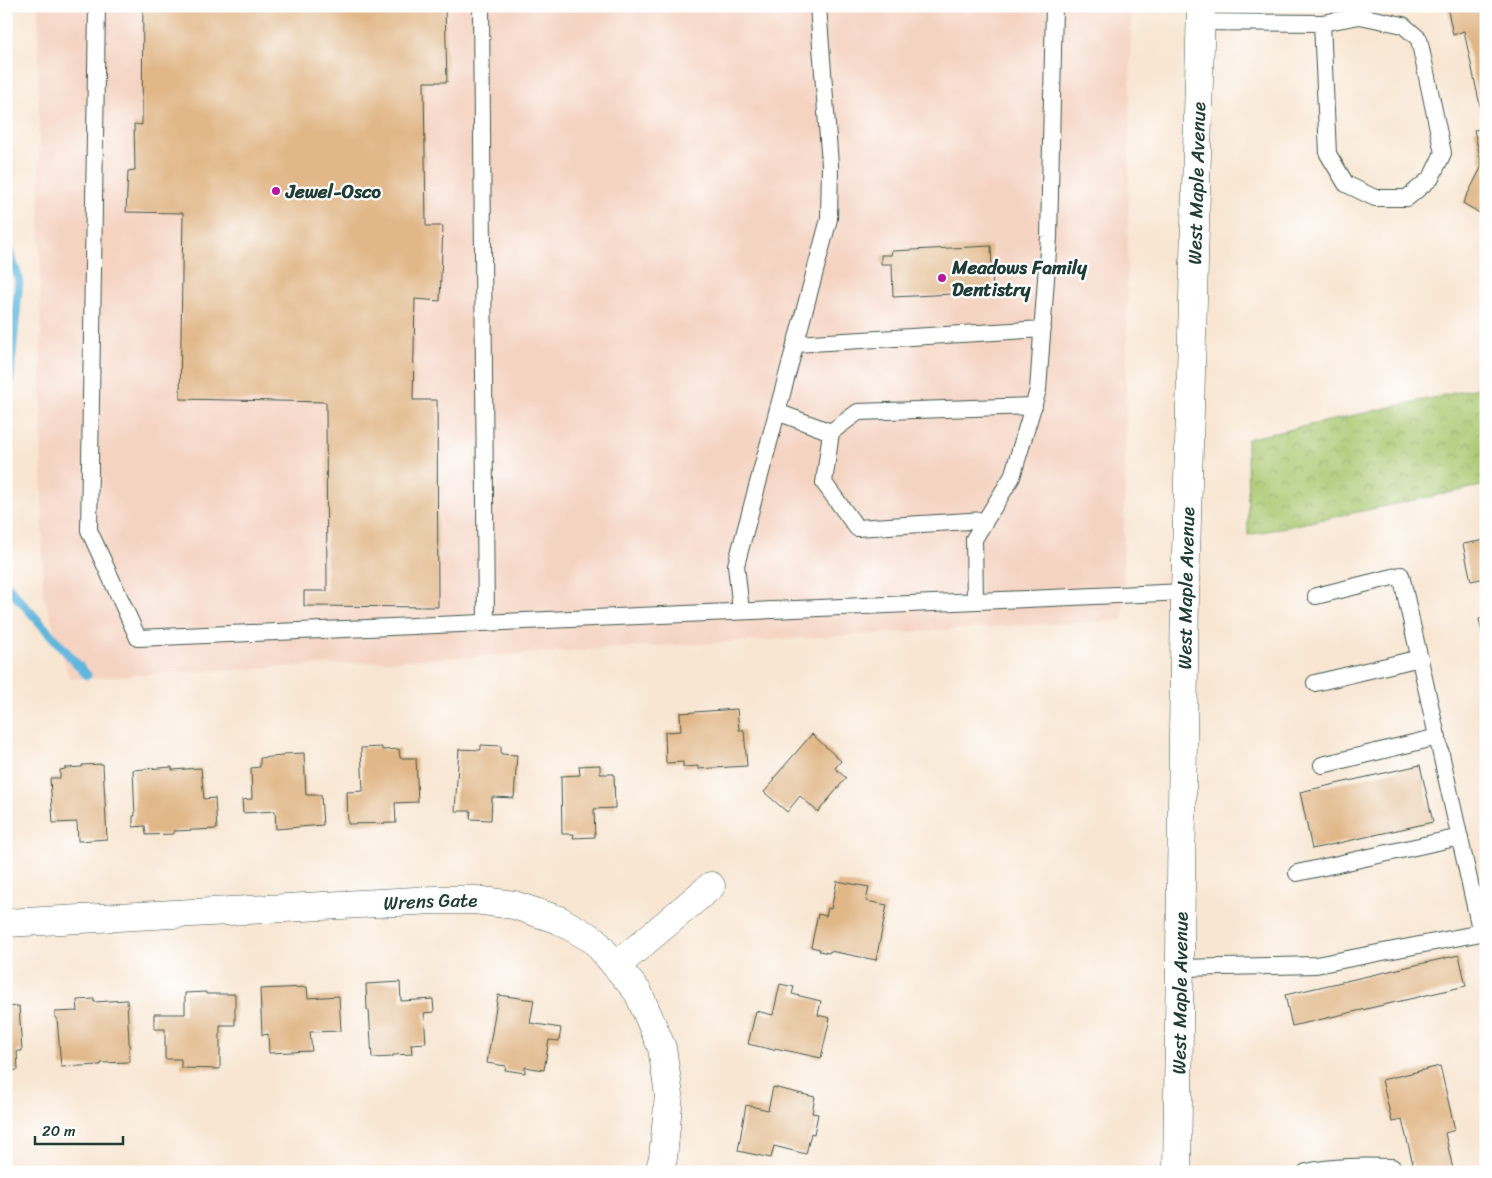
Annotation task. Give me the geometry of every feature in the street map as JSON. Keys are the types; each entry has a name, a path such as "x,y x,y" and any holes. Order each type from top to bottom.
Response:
{"main road":[{"name":"West Maple Avenue","path":"1176,1172 1185,592 1201,14"},
{"path":"616,966 711,886"},
{"name":"Wrens Gate","path":"6,923 434,900 475,900 514,905 559,920 594,940 638,992 662,1048 669,1095 663,1158 659,1172"}],"lane":[{"path":"97,6 89,530 138,638 1185,592"},
{"path":"481,6 486,623"},
{"path":"742,611 736,565 829,219 830,165 818,6"},
{"path":"975,601 974,539 1012,476 1038,390 1049,237 1054,6"},
{"path":"1201,14 1322,23 1379,13 1403,25 1419,39 1443,153 1431,178 1407,198 1375,198 1346,184 1328,154 1322,23"},
{"path":"796,344 1043,329"},
{"path":"985,520 857,528 824,482 831,432 858,412 1034,406"},
{"path":"777,412 831,432"},
{"path":"1180,968 1316,964 1481,933 1401,576 1316,596"},
{"path":"1315,683 1420,658"},
{"path":"1322,765 1438,736"},
{"path":"1297,873 1460,836"},
{"path":"1306,1172 1328,1167 1392,1167"}],"shaded area":[{"path":"38,6 1131,6 1123,620 70,679 43,594"}],"green space":[{"path":"1486,386 1486,485 1248,535 1247,439"}],"building":[{"name":"Jewel-Osco","path":"143,6 445,6 447,82 424,82 426,226 443,226 440,301 415,299 413,400 437,400 438,607 304,606 304,591 327,591 326,402 180,399 183,213 126,212 128,171 135,170 134,124 142,125"},
{"path":"1447,6 1486,6 1486,115 1482,115 1464,31 1453,35"},
{"path":"1486,128 1486,217 1463,203 1482,166 1474,130"},
{"name":"Meadows Family Dentistry","path":"991,246 993,292 893,297 892,264 881,264 881,255 891,255 892,251"},
{"path":"1486,540 1486,578 1471,581 1463,544"},
{"path":"1486,617 1486,647 1485,647 1479,619"},
{"path":"737,709 739,730 744,730 747,766 698,769 698,766 683,767 683,762 666,763 665,732 681,731 680,713"},
{"path":"812,734 841,761 835,768 846,778 818,812 800,796 787,812 764,792"},
{"path":"481,745 501,746 501,754 517,755 514,798 492,797 491,820 470,819 471,811 455,811 459,749 481,750"},
{"path":"382,747 382,750 399,749 400,758 416,758 418,802 395,803 396,823 348,824 347,792 363,791 361,748"},
{"path":"304,753 306,795 321,795 323,825 276,829 275,811 243,813 242,800 252,799 251,768 260,767 260,758"},
{"path":"103,764 107,839 78,841 77,822 53,823 50,778 60,778 60,770 65,768"},
{"path":"600,765 600,774 614,774 615,808 594,809 595,837 573,838 574,834 562,834 561,776 580,775 579,766"},
{"path":"1420,765 1433,822 1312,849 1300,792"},
{"path":"172,767 172,770 201,768 204,799 215,798 217,829 174,831 174,834 146,835 145,826 133,827 133,816 135,816 133,770"},
{"path":"837,881 869,887 866,901 887,905 876,960 830,951 829,953 819,951 820,949 811,947 818,914 826,916 828,908 831,909"},
{"path":"1459,955 1466,986 1292,1026 1285,995"},
{"path":"400,982 401,1001 433,999 434,1012 424,1013 426,1043 411,1044 412,1054 372,1058 366,984"},
{"path":"780,984 794,987 792,994 821,1001 818,1015 830,1018 821,1058 748,1044 756,1011 773,1015"},
{"path":"307,987 308,998 339,996 341,1031 310,1032 312,1051 269,1053 268,1034 262,1035 260,989"},
{"path":"206,992 206,994 235,994 235,1025 220,1025 220,1069 181,1068 181,1059 165,1059 165,1029 154,1029 154,1014 185,1014 185,993"},
{"path":"498,995 534,1000 530,1023 561,1028 559,1041 549,1040 544,1070 525,1067 525,1073 505,1070 506,1066 487,1063"},
{"path":"94,999 94,1002 127,1000 130,1062 61,1067 55,1012 78,1011 77,1000"},
{"path":"19,1006 22,1051 17,1051 18,1070 6,1071 6,1007"},
{"path":"1440,1066 1455,1130 1445,1133 1453,1169 1441,1172 1415,1172 1402,1120 1392,1122 1382,1080"},
{"path":"773,1087 815,1097 812,1113 818,1114 814,1134 811,1133 806,1154 774,1146 771,1158 738,1151 746,1105 768,1110"}],"waterway":[{"path":"6,242 19,280 6,418"},
{"path":"6,585 87,675"}],"place":[{"name":"Jewel-Osco","path":"276,191"},
{"name":"Meadows Family Dentistry","path":"942,278"}]}
